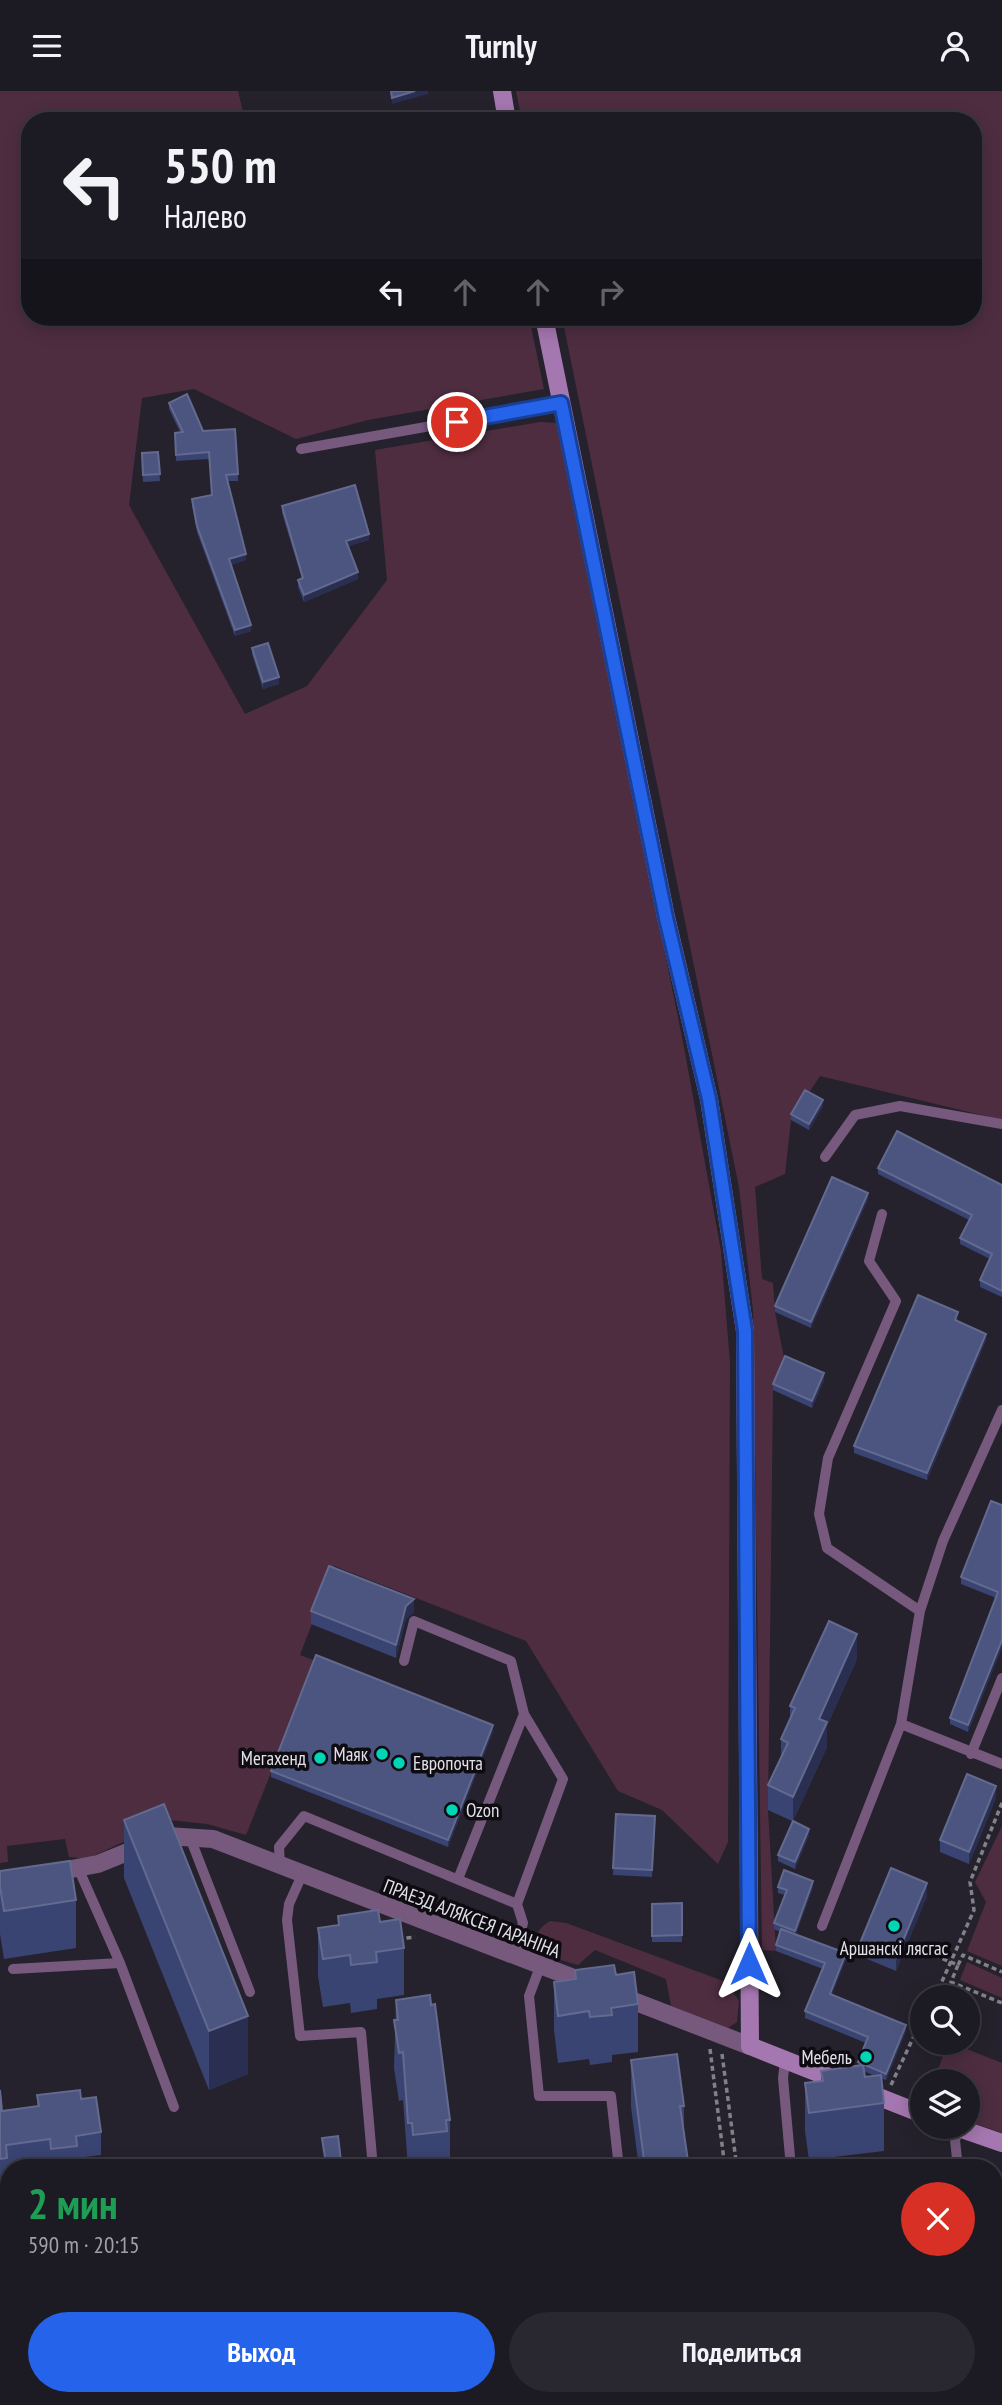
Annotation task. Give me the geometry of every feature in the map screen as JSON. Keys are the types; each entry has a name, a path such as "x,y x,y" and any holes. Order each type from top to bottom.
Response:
{"street":[{"path":"502,91 506,112"},
{"path":"546,326 666,918 709,1099 745,1331 750,2046"},
{"name":"ПРАЕЗД АЛЯКСЕЯ ГАРАНІНА","path":"26,1876 79,1870 167,1836 189,1835 213,1839 910,2109"},
{"path":"980,2135 1002,2143"}],"lane":[{"path":"300,450 561,403"},
{"path":"825,1157 855,1115 900,1106 1002,1124"},
{"path":"882,1214 869,1261 897,1301 828,1458 819,1514 827,1548 920,1611"},
{"path":"822,1926 901,1724 920,1611 943,1541 1002,1410"},
{"path":"404,1661 414,1622 511,1661 524,1714 563,1779 517,1904 523,1923 514,1958"},
{"path":"971,1754 1002,1678"},
{"path":"458,1879 524,1714"},
{"path":"901,1724 971,1754 1002,1764"},
{"path":"280,1865 279,1847 304,1816 517,1904"},
{"path":"189,1835 250,1992"},
{"path":"79,1870 120,1963 174,2107"},
{"path":"302,1875 289,1904 287,1920 300,2036 360,2032 372,2159"},
{"path":"13,1969 120,1963"},
{"path":"540,1967 529,1996 539,2096 611,2096 618,2159"},
{"path":"785,2061 783,2078 790,2159"},
{"path":"955,2139 957,2159"}],"path":[{"path":"940,1985 974,1910 970,1882 1002,1803"},
{"path":"919,1949 958,1965"},
{"path":"1002,1972 963,1955 951,1982 1002,2003"},
{"path":"885,2100 910,2045"},
{"path":"710,2047 725,2159"},
{"path":"721,2052 736,2159"},
{"path":"719,2124 731,2123"}],"shaded area":[{"path":"0,91 238,91 243,112 21,112 21,326 531,326 544,389 368,420 296,439 194,389 142,398 129,505 245,714 307,686 387,580 375,450 540,422 557,423 683,1042 721,1251 730,1363 728,1842 718,1864 662,1810 618,1791 526,1641 334,1566 300,1655 316,1661 246,1835 207,1824 170,1820 87,1859 69,1857 65,1839 7,1846 8,1862 0,1863"},
{"path":"516,91 1002,91 1002,1120 820,1076 791,1120 785,1174 755,1187 762,1279 773,1283 775,1312 785,1363 773,1391 768,1810 776,1951 762,1950 753,1310 739,1187 564,326 982,326 982,112 520,112"},
{"path":"1002,1826 1002,1966 967,1951 986,1902 975,1882"},
{"path":"550,1921 566,1923 726,1982 739,2001 737,2022 728,2028 671,2006 666,1979 595,1950 578,1965 540,1954 537,1935"},
{"path":"967,1962 1002,1978 1002,1998 980,1989 980,1985 960,1980"},
{"path":"980,2054 1002,2063 1002,2133 980,2125 980,2069 938,2069 944,2055"}],"building":[{"path":"391,91 415,91 392,98"},
{"path":"187,394 203,431 235,429 238,474 226,475 246,554 229,559 251,625 235,630 197,526 192,499 212,495 209,452 176,455 175,433 183,432 169,403"},
{"path":"158,452 160,474 143,475 142,453"},
{"path":"355,485 369,534 346,541 358,572 304,595 298,580 303,578 282,506"},
{"path":"268,643 279,677 263,682 252,648"},
{"path":"805,1090 823,1100 809,1124 791,1114"},
{"path":"897,1131 1002,1185 1002,1291 980,1280 992,1254 960,1238 972,1215 878,1168"},
{"path":"832,1177 868,1193 811,1322 775,1306"},
{"path":"918,1295 958,1312 955,1320 986,1334 927,1473 854,1446"},
{"path":"785,1356 824,1373 812,1401 773,1384"},
{"path":"991,1501 1002,1505 1002,1640 968,1725 950,1718 998,1592 961,1577"},
{"path":"329,1566 414,1599 406,1606 396,1645 311,1611"},
{"path":"829,1621 857,1634 819,1719 827,1722 793,1797 768,1785 788,1743 781,1739 795,1708 790,1706"},
{"name":"Маяк","path":"316,1655 493,1725 448,1840 271,1771"},
{"path":"967,1774 996,1786 969,1852 940,1840"},
{"path":"164,1804 248,2016 209,2031 124,1820"},
{"path":"616,1814 655,1816 652,1870 613,1868"},
{"path":"793,1821 809,1829 795,1862 778,1855"},
{"path":"70,1861 76,1900 4,1911 0,1871"},
{"name":"Аршанскі лясгас","path":"891,1868 927,1883 896,1958 860,1943"},
{"path":"784,1870 813,1881 795,1931 774,1923 787,1890 778,1887"},
{"path":"682,1903 682,1935 652,1936 652,1904"},
{"path":"378,1910 380,1922 400,1919 404,1948 376,1952 377,1962 351,1965 350,1955 323,1959 318,1928 339,1925 338,1916"},
{"path":"781,1929 846,1953 830,1994 906,2025 886,2074 858,2062 868,2037 805,2011 825,1963 776,1945"},
{"path":"614,1965 616,1975 634,1972 638,2004 611,2008 612,2015 590,2017 589,2011 558,2016 554,1982 576,1979 575,1970"},
{"path":"430,1995 431,2005 435,2004 450,2120 446,2120 447,2131 413,2135 412,2123 408,2123 403,2052 399,2053 394,2020 398,2020 396,2000"},
{"path":"677,2054 684,2106 680,2106 688,2159 644,2159 631,2060"},
{"path":"863,2065 865,2077 881,2075 884,2103 809,2113 805,2083 823,2081 821,2071"},
{"path":"0,2090 2,2111 39,2106 37,2095 80,2090 81,2099 96,2097 101,2132 76,2136 77,2146 51,2149 50,2139 6,2145 7,2158 0,2159"},
{"path":"338,2136 341,2159 325,2159 322,2138"}],"place":[{"name":"Маяк","path":"382,1754"},
{"name":"Мегахенд","path":"320,1758"},
{"name":"Европочта","path":"399,1763"},
{"name":"Ozon","path":"452,1810"},
{"name":"Аршанскі лясгас","path":"894,1926"},
{"name":"Мебель","path":"866,2057"}],"route":[{"path":"457,422 561,403 666,918 709,1099 745,1331 749,1964"}]}
